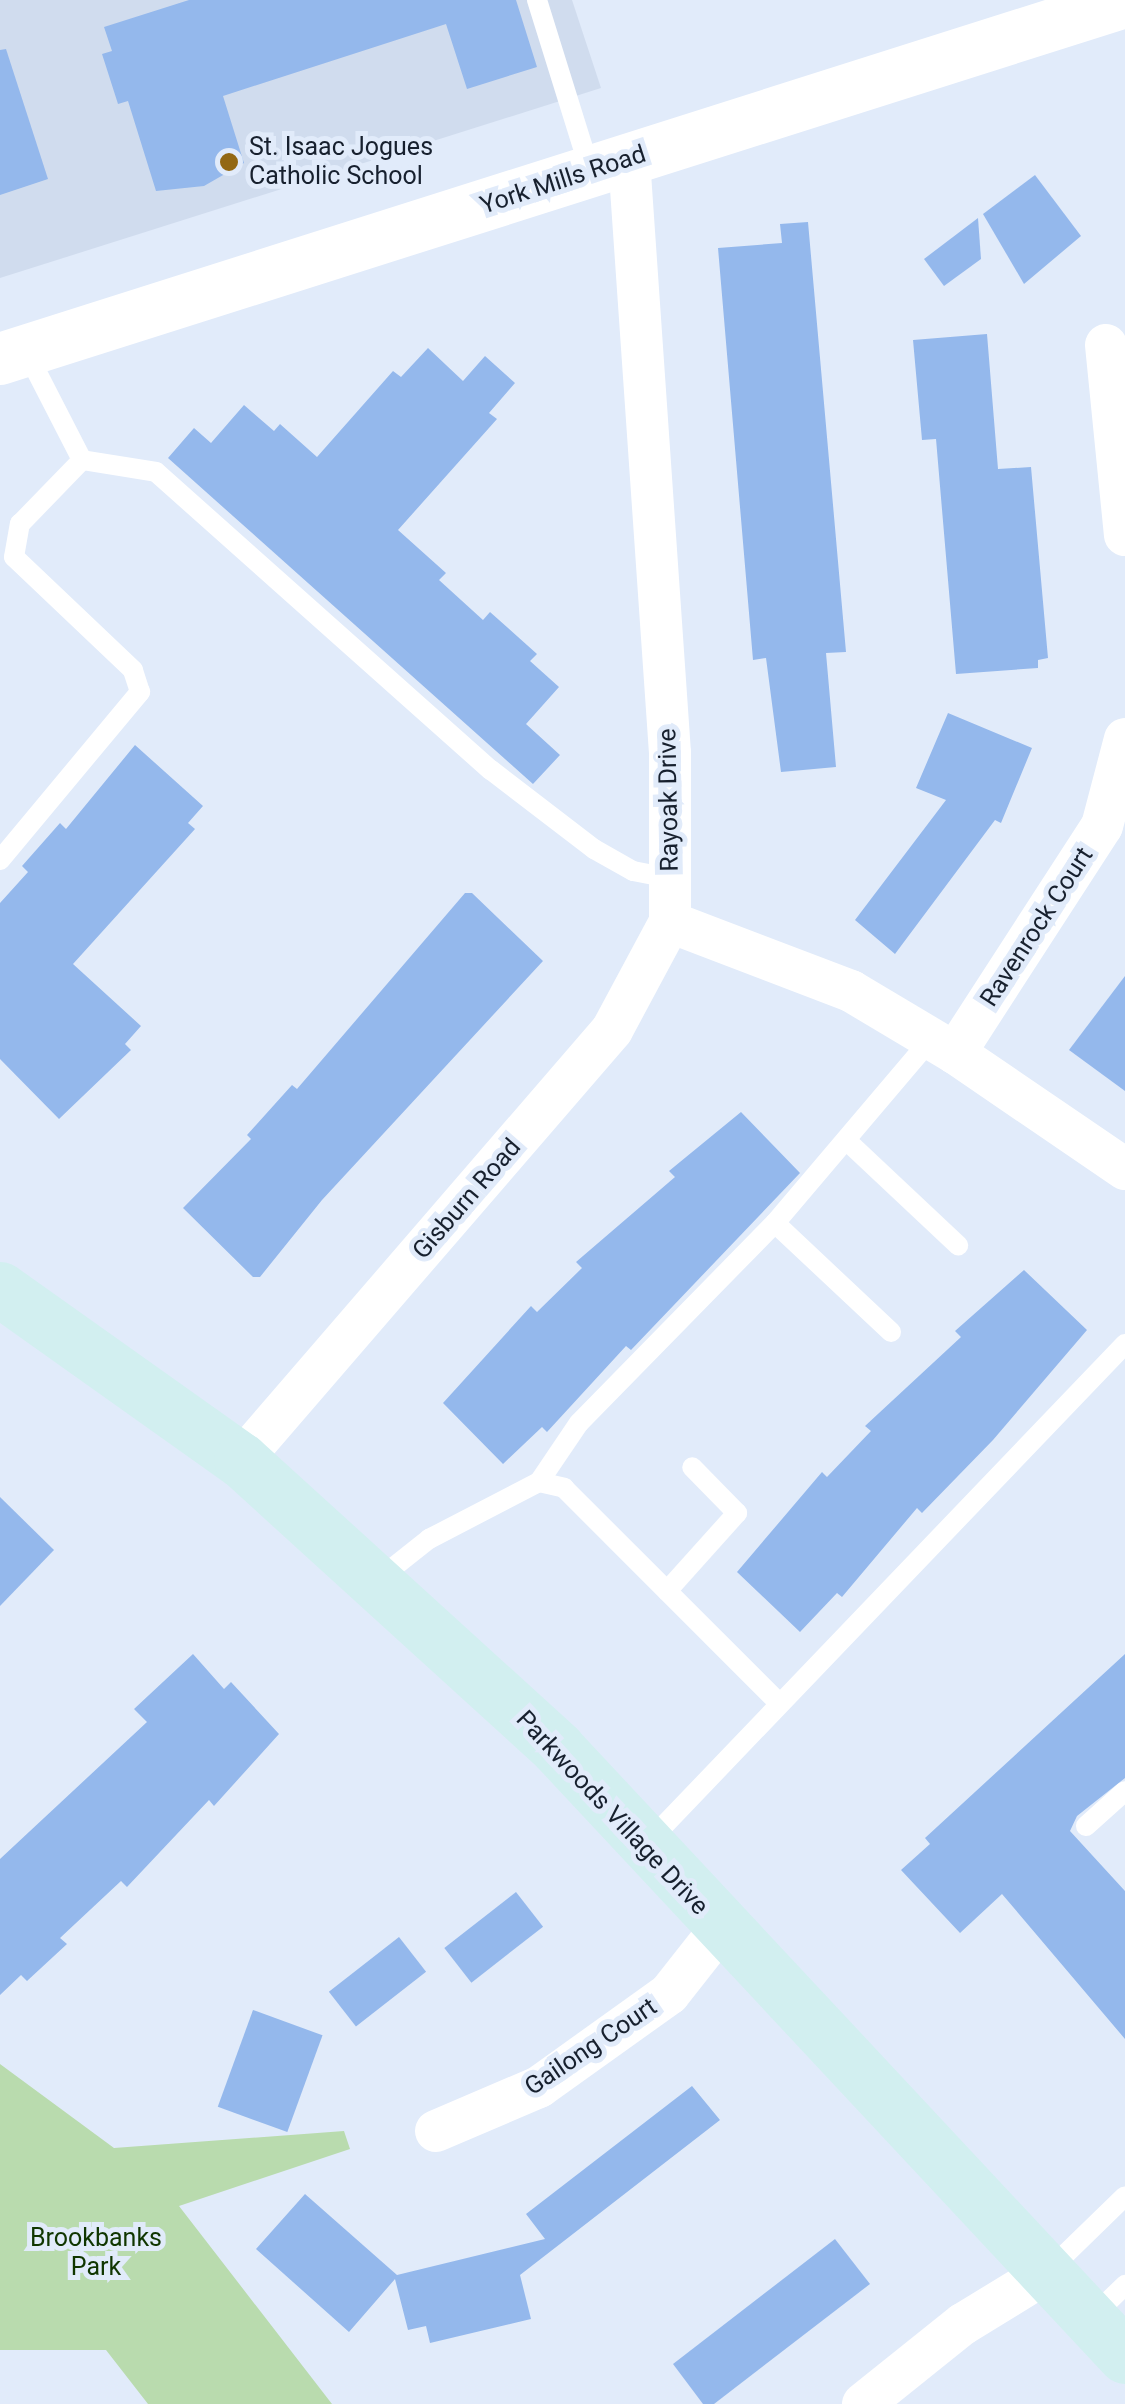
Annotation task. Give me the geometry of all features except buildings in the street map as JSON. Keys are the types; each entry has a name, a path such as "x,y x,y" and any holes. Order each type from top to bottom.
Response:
{"main road":[{"name":"Parkwoods Village Drive","path":"0,1288 242,1460 556,1748 1043,2276 1113,2320"}],"street":[{"name":"York Mills Road","path":"13,355 1125,2"},
{"name":"Rayoak Drive","path":"610,165 670,753 670,922"},
{"path":"1106,345 1125,535"},
{"name":"Ravenrock Court","path":"943,1046 1102,826 1125,738"},
{"path":"670,922 852,992 943,1046 1125,1169"},
{"name":"Gisburn Road","path":"242,1460 612,1030 670,922"},
{"name":"Gailong Court","path":"436,2132 539,2087 669,1994 720,1928"},
{"path":"863,2404 963,2324 1043,2276"}],"lane":[{"path":"536,0 610,165"},
{"path":"13,355 82,460 156,472 491,770 594,849 634,871 670,878"},
{"path":"0,860 140,692 132,670 14,557 20,524 82,460"},
{"path":"374,1582 429,1539 539,1482 580,1423 776,1224 846,1140 943,1046"},
{"path":"846,1140 958,1244"},
{"path":"776,1224 890,1332"},
{"path":"645,1845 1125,1344"},
{"path":"667,1591 737,1513 692,1467"},
{"path":"539,1482 564,1488 780,1704"},
{"path":"1086,1826 1125,1791"},
{"path":"1043,2276 1125,2196"}],"shaded area":[{"name":"St. Isaac Jogues Catholic School","path":"0,0 572,0 601,88 0,278"}],"green space":[{"name":"Brookbanks Park","path":"0,2064 114,2148 344,2131 350,2149 179,2206 332,2404 148,2404 106,2350 0,2350"}],"place":[{"name":"St. Isaac Jogues Catholic School","path":"229,162"}]}
